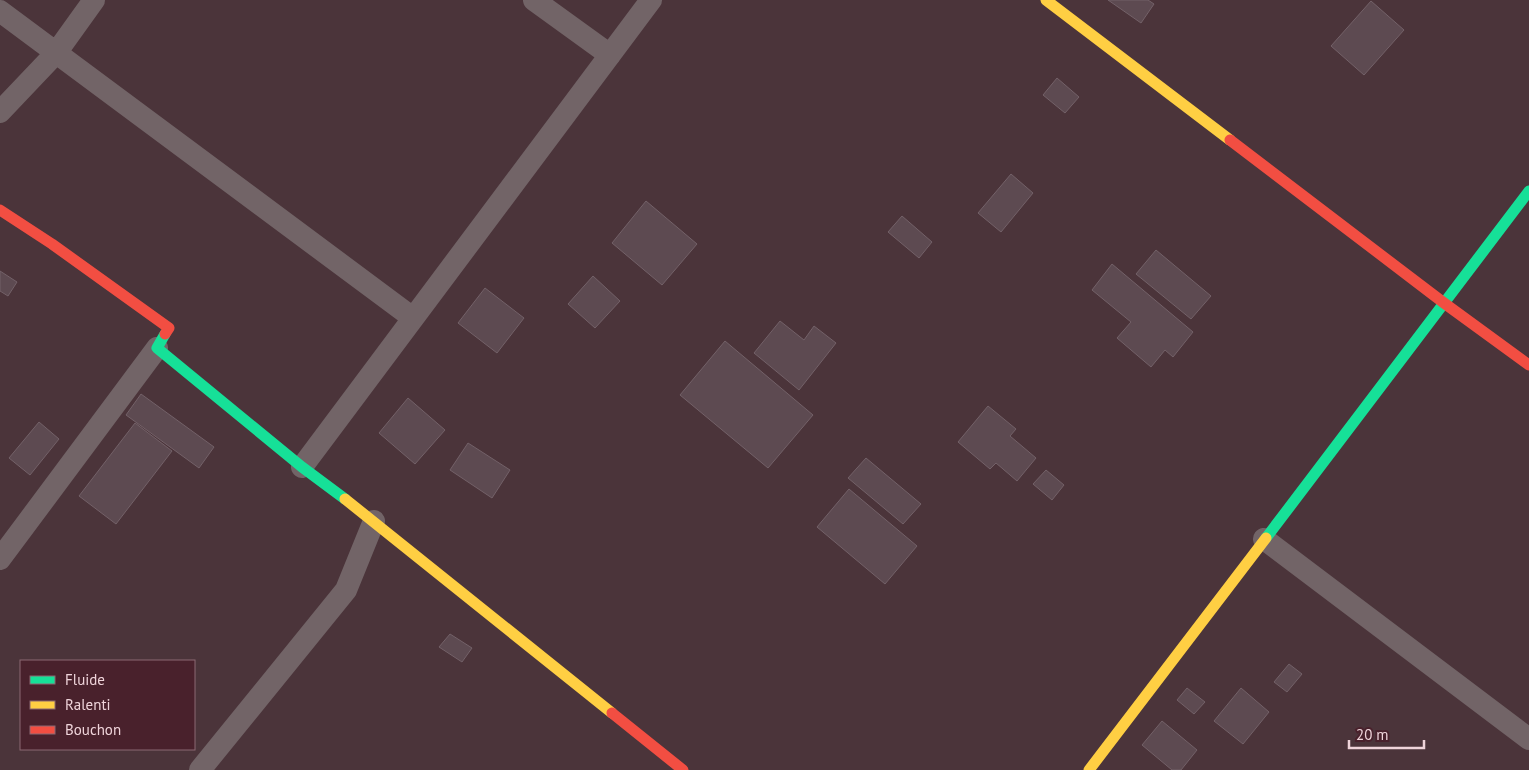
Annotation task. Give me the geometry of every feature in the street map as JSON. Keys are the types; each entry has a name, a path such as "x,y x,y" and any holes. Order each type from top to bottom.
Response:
{"street":[{"path":"0,112 56,53 94,0"},
{"path":"534,0 610,55"},
{"path":"302,467 651,0"},
{"path":"1046,0 1529,365"},
{"path":"0,11 413,318"},
{"path":"1089,770 1529,190"},
{"path":"0,210 52,244 169,328 157,348 0,559"},
{"path":"157,348 302,467 374,520 683,770"},
{"path":"200,770 346,590 374,520"},
{"path":"1264,539 1529,739"}],"building":[{"path":"1108,0 1148,0 1154,4 1141,23"},
{"path":"1371,1 1404,30 1364,75 1331,46"},
{"path":"1057,78 1079,97 1065,113 1043,95"},
{"path":"1011,174 1033,193 1001,232 978,213"},
{"path":"646,201 697,244 662,285 612,243"},
{"path":"902,216 932,242 919,258 888,232"},
{"path":"1156,250 1211,296 1191,319 1136,274"},
{"path":"1112,264 1193,332 1173,357 1165,350 1151,367 1117,338 1131,322 1092,290"},
{"path":"0,271 17,282 8,296 0,291"},
{"path":"593,276 620,301 595,328 568,304"},
{"path":"485,288 524,318 497,353 458,323"},
{"path":"780,321 804,340 814,326 836,343 799,390 754,353"},
{"path":"725,341 813,415 768,468 680,395"},
{"path":"141,394 214,447 199,468 126,415"},
{"path":"408,398 445,430 415,464 379,433"},
{"path":"988,406 1016,429 1010,436 1036,458 1017,481 996,463 990,469 958,442"},
{"path":"39,422 59,439 30,475 9,458"},
{"path":"135,423 172,451 116,524 79,496"},
{"path":"468,443 510,470 492,498 450,470"},
{"path":"866,458 921,504 903,524 848,478"},
{"path":"1046,470 1064,485 1052,500 1033,484"},
{"path":"849,489 917,546 885,584 817,527"},
{"path":"450,634 472,648 462,662 439,647"},
{"path":"1289,664 1302,674 1287,692 1274,682"},
{"path":"1187,688 1205,702 1194,714 1177,700"},
{"path":"1241,688 1269,712 1243,744 1214,721"},
{"path":"1162,721 1197,750 1181,770 1172,770 1142,745"}],"traffic: fast":[{"path":"1266,538 1529,191"},
{"path":"165,334 157,348 302,467 345,499"}],"traffic: slow":[{"path":"1046,0 1230,140"},
{"path":"345,499 612,713"},
{"path":"1089,770 1266,538"}],"traffic: jam":[{"path":"1230,140 1444,303 1529,365"},
{"path":"0,210 52,244 169,328 165,334"},
{"path":"612,713 683,770"}]}
